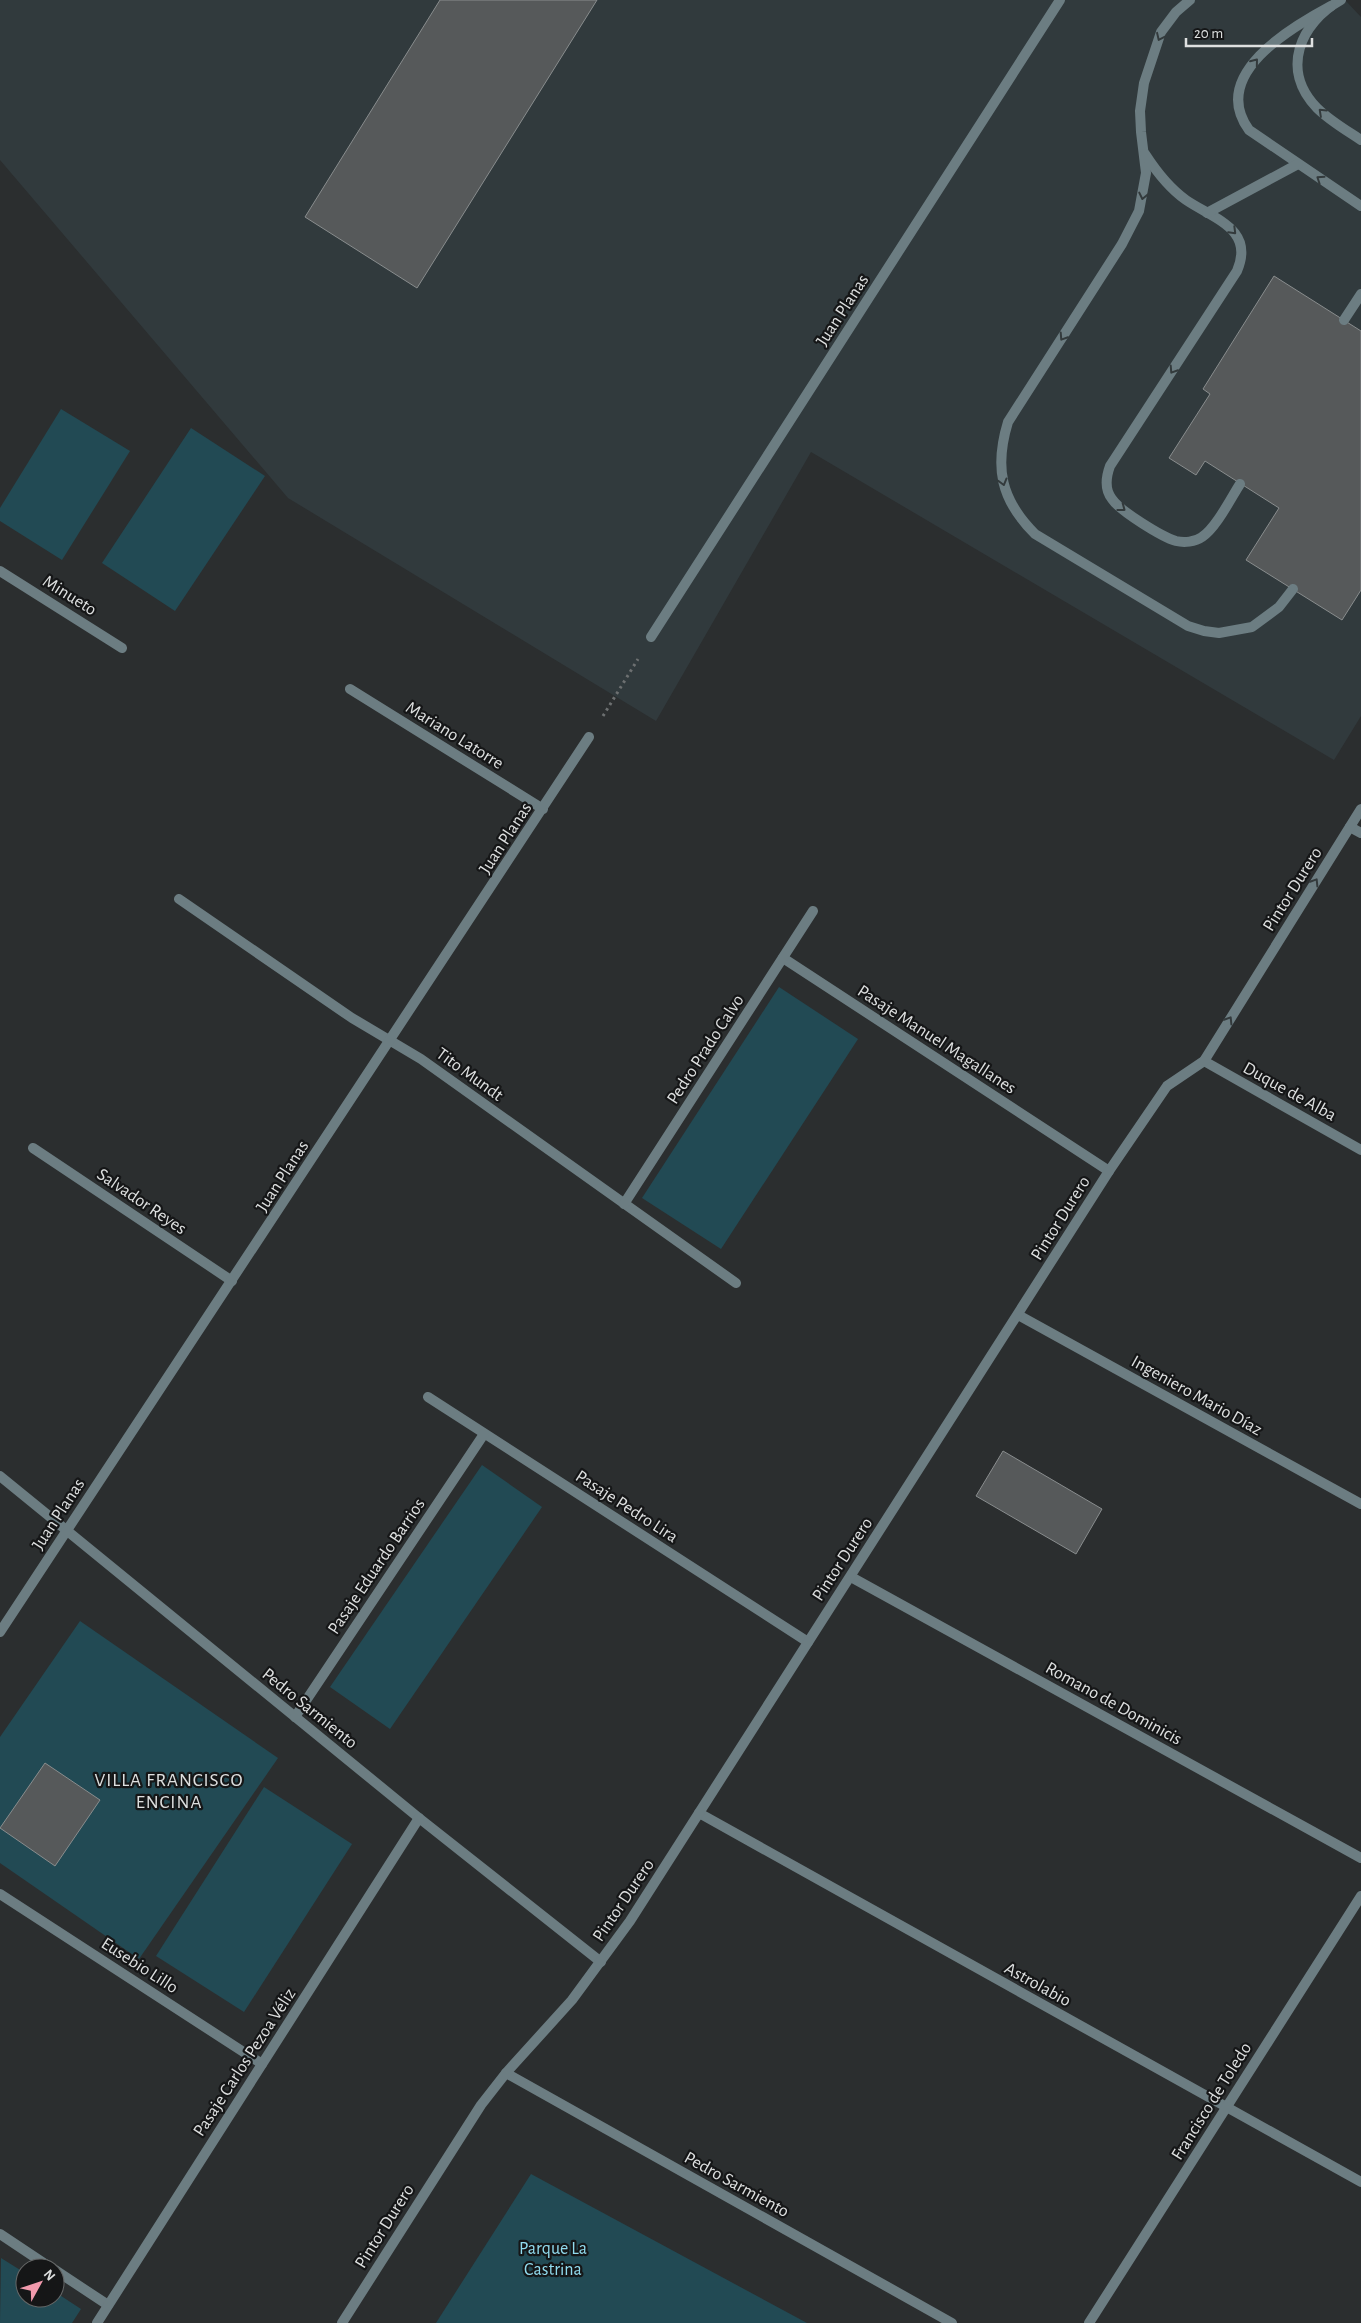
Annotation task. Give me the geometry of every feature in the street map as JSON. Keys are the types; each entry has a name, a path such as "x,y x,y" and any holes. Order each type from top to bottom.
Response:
{"street":[{"name":"Juan Planas","path":"651,637 1060,0"},
{"path":"1190,0 1176,12 1161,32 1144,83 1140,111 1146,173 1144,194 1132,228 1008,422 1000,457 1001,476 1008,498 1019,518 1036,534 1188,626 1219,633 1252,627 1279,607 1293,590"},
{"path":"1342,0 1298,24 1255,61 1237,93 1237,108 1242,120 1250,130 1361,206"},
{"path":"1331,6 1315,20 1304,35 1298,53 1297,69 1308,97 1317,108 1361,140"},
{"path":"1145,154 1166,181 1185,199 1232,228 1242,246 1242,259 1237,271 1110,466 1106,487 1112,499 1121,508 1165,536 1177,541 1189,542 1202,537 1212,527 1240,484"},
{"path":"1207,213 1298,164"},
{"path":"1344,320 1361,294"},
{"name":"Minueto","path":"0,571 122,648"},
{"name":"Mariano Latorre","path":"350,689 543,809"},
{"name":"Juan Planas","path":"0,1632 589,738"},
{"name":"Pintor Durero","path":"342,2323 481,2105 506,2073 572,2000 630,1921 1109,1171 1167,1086 1204,1061 1361,809"},
{"path":"1350,827 1361,833"},
{"name":"Tito Mundt","path":"179,899 352,1018 421,1059 736,1283"},
{"name":"Pedro Prado Calvo","path":"624,1204 813,911"},
{"name":"Pasaje Manuel Magallanes","path":"783,958 1109,1171"},
{"name":"Duque de Alba","path":"1204,1061 1361,1150"},
{"name":"Salvador Reyes","path":"33,1148 232,1281"},
{"name":"Ingeniero Mario Díaz","path":"1018,1315 1361,1504"},
{"name":"Pasaje Pedro Lira","path":"428,1397 808,1642"},
{"name":"Pasaje Eduardo Barrios","path":"295,1717 484,1434"},
{"name":"Pedro Sarmiento","path":"0,1476 419,1818 601,1962"},
{"name":"Romano de Dominicis","path":"851,1577 1361,1858"},
{"name":"Astrolabio","path":"699,1813 1361,2182"},
{"name":"Pasaje Carlos Pezoa Véliz","path":"96,2323 419,1818"},
{"name":"Eusebio Lillo","path":"0,1894 262,2064"},
{"name":"Francisco de Toledo","path":"1090,2323 1361,1896"},
{"name":"Pedro Sarmiento","path":"506,2073 952,2323"},
{"path":"0,2234 36,2258"},
{"path":"65,2277 108,2305"}],"path":[{"path":"589,738 651,637"}],"shaded area":[{"path":"0,0 1345,0 1361,17 1361,716 1334,760 811,452 656,721 288,498 0,160"}],"green space":[{"path":"61,409 130,451 62,560 0,521 0,508"},
{"path":"191,428 265,476 175,611 102,563"},
{"path":"779,987 858,1039 721,1249 642,1198"},
{"path":"482,1465 542,1507 390,1729 330,1687"},
{"path":"80,1621 278,1758 139,1959 0,1863 0,1737"},
{"path":"264,1787 352,1844 244,2012 156,1956"},
{"name":"Parque La Castrina","path":"531,2174 807,2323 436,2323"},
{"path":"1,2258 15,2267 15,2308 65,2308 65,2299 81,2309 72,2323 0,2323"}],"building":[{"path":"440,0 597,0 417,288 305,217"},
{"path":"1274,276 1361,331 1361,590 1342,620 1246,560 1279,508 1205,461 1196,475 1169,458 1210,394 1203,389"},
{"path":"1003,1451 1102,1509 1076,1554 976,1496"},
{"path":"45,1763 100,1800 55,1866 0,1828"}],"district":[{"name":"VILLA FRANCISCO ENCINA","path":"169,1790"}]}
